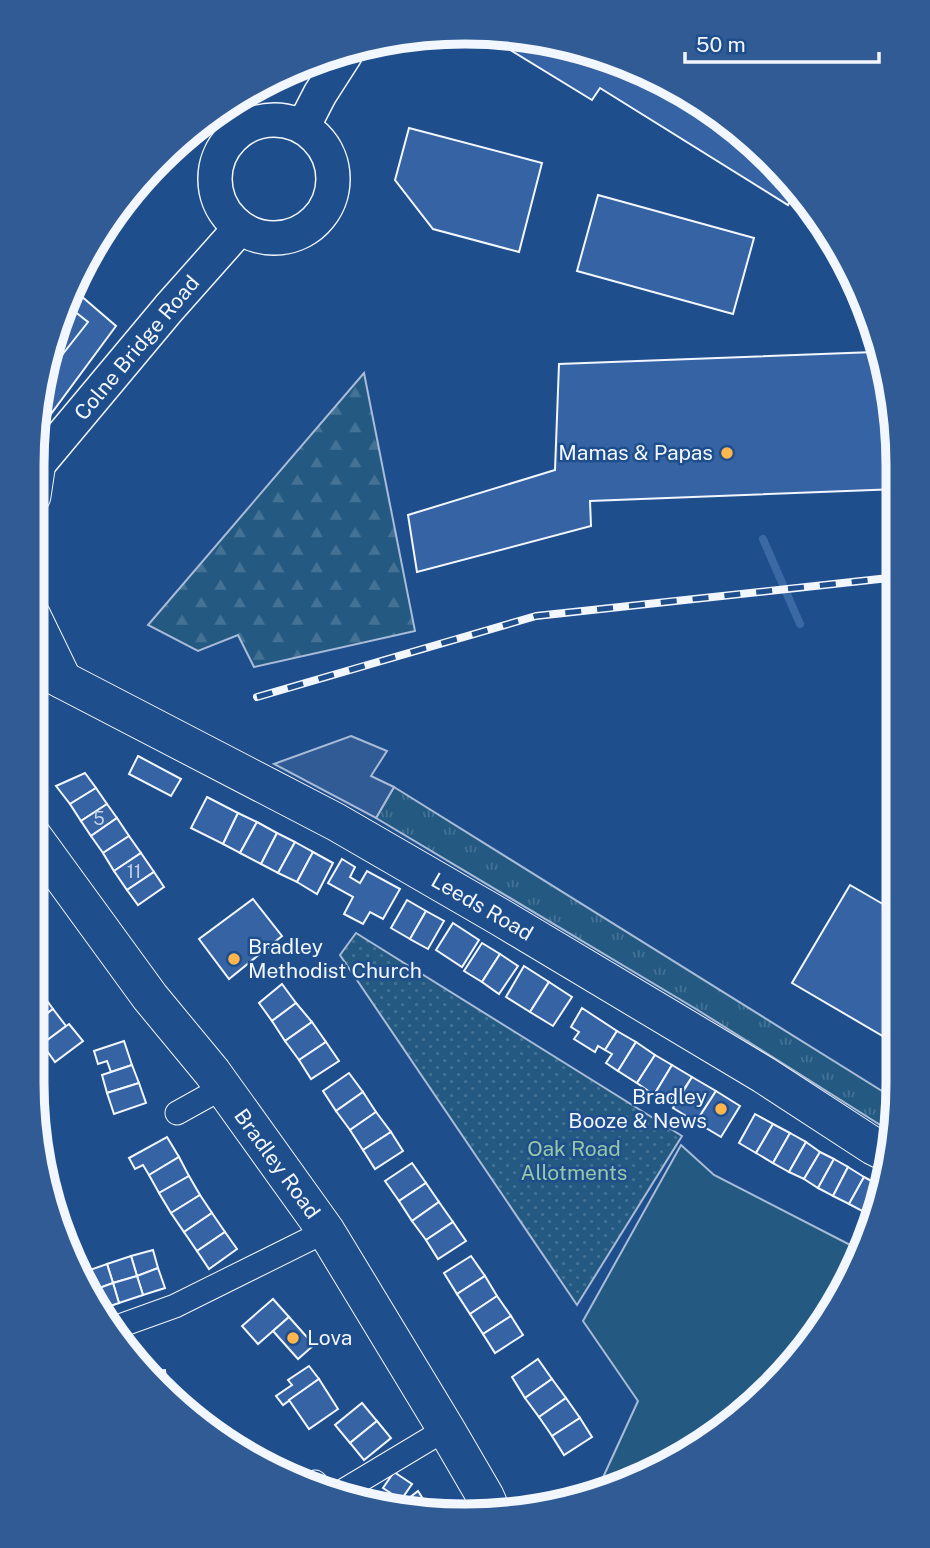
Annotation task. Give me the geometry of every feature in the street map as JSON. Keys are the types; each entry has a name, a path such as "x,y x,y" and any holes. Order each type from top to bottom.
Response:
{"main road":[{"path":"303,127 340,63"},
{"path":"287,121 303,127 318,139 328,155 333,173 332,192 325,210 314,224 298,234 281,238 263,237 240,228 230,219 219,201 215,181 218,162 227,143 254,123 287,121"},
{"name":"Colne Bridge Road","path":"44,464 169,308 240,228"},
{"name":"Leeds Road","path":"44,681 336,822 764,1075 881,1150"},
{"name":"Bradley Road","path":"44,852 150,998 212,1072 326,1231 446,1429 487,1503"}],"street":[{"path":"177,1113 222,1088"},
{"path":"121,1325 176,1306 326,1231"},
{"path":"348,1488 446,1429"}],"green space":[{"path":"364,373 415,631 254,667 238,635 198,651 148,625"},
{"path":"394,787 886,1093 884,1127 696,1009 376,818"},
{"name":"Oak Road Allotments","path":"356,933 682,1136 577,1305 340,955"},
{"path":"681,1145 714,1175 853,1246 830,1294 815,1317 782,1361 743,1400 676,1448 601,1482 638,1401 583,1321"}],"shaded area":[{"path":"351,736 387,751 371,776 394,787 376,818 274,764"}],"building":[{"path":"503,46 547,52 600,66 676,100 743,148 792,199 788,205 600,88 592,100"},
{"path":"409,128 542,163 519,252 433,229 395,180"},
{"path":"598,195 754,238 733,314 577,271"},
{"path":"80,295 116,326 48,418 47,410 58,356"},
{"path":"73,311 88,322 57,362"},
{"name":"Mamas & Papas","path":"871,352 883,410 886,489 590,501 591,526 417,572 408,515 555,470 559,364"},
{"path":"138,756 181,779 171,796 129,774"},
{"path":"85,773 96,788 70,804 56,786"},
{"path":"96,788 107,804 81,821 70,804"},
{"path":"207,797 238,813 223,844 191,828"},
{"path":"107,804 117,818 91,836 81,821"},
{"path":"238,813 257,822 240,853 223,844"},
{"path":"117,818 129,836 103,853 91,836"},
{"path":"257,822 277,833 261,864 240,853"},
{"path":"277,833 295,842 278,873 261,864"},
{"path":"129,836 141,853 114,871 103,853"},
{"path":"295,842 313,852 297,882 278,873"},
{"path":"313,852 333,863 317,894 297,882"},
{"path":"141,853 154,872 127,890 114,871"},
{"path":"342,859 355,867 350,877 360,883 367,871 400,889 383,919 370,912 363,924 344,914 353,897 328,883"},
{"path":"154,872 164,887 138,905 127,890"},
{"path":"850,885 886,906 886,1038 792,983"},
{"name":"Bradley Methodist Church","path":"253,899 282,936 229,979 199,939"},
{"path":"407,900 426,911 410,939 391,928"},
{"path":"426,911 444,921 428,949 410,939"},
{"path":"453,923 479,940 462,967 436,950"},
{"path":"482,943 500,954 482,982 464,971"},
{"path":"500,954 518,966 499,994 482,982"},
{"path":"524,966 549,982 530,1012 506,997"},
{"path":"549,982 572,997 553,1026 530,1012"},
{"path":"282,984 296,1003 272,1021 259,1003"},
{"path":"44,997 53,1009 44,1016"},
{"path":"296,1003 312,1022 285,1041 272,1021"},
{"path":"582,1008 617,1031 605,1050 598,1046 595,1052 574,1039 579,1032 571,1027"},
{"path":"53,1009 66,1026 44,1042 44,1016"},
{"path":"312,1022 326,1042 299,1060 285,1041"},
{"path":"69,1024 83,1041 55,1062 44,1043"},
{"path":"617,1031 636,1042 618,1071 606,1063 612,1054 605,1050"},
{"path":"124,1041 132,1065 111,1072 107,1061 98,1064 94,1051"},
{"path":"326,1042 339,1061 311,1079 299,1060"},
{"path":"636,1042 655,1055 637,1083 618,1071"},
{"path":"655,1055 672,1065 654,1095 637,1083"},
{"path":"132,1065 139,1083 107,1093 102,1075"},
{"path":"672,1065 692,1077 680,1095 675,1092 668,1103 654,1095"},
{"path":"349,1073 363,1092 336,1111 323,1091"},
{"path":"692,1077 716,1091 696,1122 673,1108"},
{"path":"139,1083 146,1103 114,1114 107,1093"},
{"path":"716,1091 740,1106 721,1137 696,1122"},
{"path":"363,1092 376,1112 350,1130 336,1111"},
{"path":"376,1112 391,1132 363,1150 350,1130"},
{"path":"755,1114 773,1124 756,1153 739,1143"},
{"path":"773,1124 790,1133 773,1163 756,1153"},
{"path":"391,1132 403,1151 375,1169 363,1150"},
{"path":"790,1133 806,1142 789,1172 773,1163"},
{"path":"167,1137 179,1157 149,1175 143,1165 135,1169 129,1158"},
{"path":"806,1142 820,1152 804,1179 789,1172"},
{"path":"820,1152 834,1159 818,1188 804,1179"},
{"path":"179,1157 189,1176 159,1193 149,1175"},
{"path":"834,1159 848,1167 833,1196 818,1188"},
{"path":"412,1163 426,1183 399,1201 385,1181"},
{"path":"848,1167 864,1177 849,1204 833,1196"},
{"path":"189,1176 200,1195 171,1213 159,1193"},
{"path":"864,1177 874,1182 864,1212 849,1204"},
{"path":"426,1183 439,1202 412,1221 399,1201"},
{"path":"200,1195 212,1213 184,1232 171,1213"},
{"path":"439,1202 453,1222 426,1240 412,1221"},
{"path":"212,1213 225,1232 197,1251 184,1232"},
{"path":"453,1222 466,1241 438,1259 426,1240"},
{"path":"225,1232 237,1249 209,1269 197,1251"},
{"path":"153,1250 158,1268 137,1276 131,1256"},
{"path":"131,1256 137,1276 113,1283 107,1264"},
{"path":"471,1256 485,1276 457,1294 444,1273"},
{"path":"107,1264 113,1283 97,1289 88,1271"},
{"path":"158,1268 165,1288 143,1295 137,1276"},
{"path":"137,1276 143,1295 119,1303 113,1283"},
{"path":"485,1276 497,1296 470,1314 457,1294"},
{"path":"113,1283 119,1303 108,1307 97,1289"},
{"path":"497,1296 511,1316 483,1334 470,1314"},
{"path":"273,1299 289,1317 258,1344 242,1326"},
{"path":"511,1316 523,1335 495,1353 483,1334"},
{"name":"Lova","path":"289,1317 314,1345 298,1359 273,1331"},
{"path":"538,1359 552,1379 525,1398 512,1377"},
{"path":"309,1366 319,1379 283,1405 276,1396 292,1385 288,1380"},
{"path":"165,1370 166,1380 157,1371"},
{"path":"319,1379 338,1409 309,1429 289,1400"},
{"path":"552,1379 566,1398 539,1417 525,1398"},
{"path":"566,1398 580,1418 552,1436 539,1417"},
{"path":"362,1403 377,1421 350,1443 335,1425"},
{"path":"580,1418 592,1437 564,1455 552,1436"},
{"path":"377,1421 391,1438 364,1460 350,1443"},
{"path":"394,1472 412,1484 401,1499 383,1488"},
{"path":"418,1491 425,1502 410,1501 406,1500"}],"waterway":[{"path":"763,539 800,624"}],"railway":[{"path":"257,697 536,616 886,578"}],"place":[{"name":"Mamas & Papas","path":"727,453"},
{"name":"Bradley Methodist Church","path":"234,959"},
{"name":"Bradley Booze & News","path":"721,1109"},
{"name":"Lova","path":"293,1338"}]}
